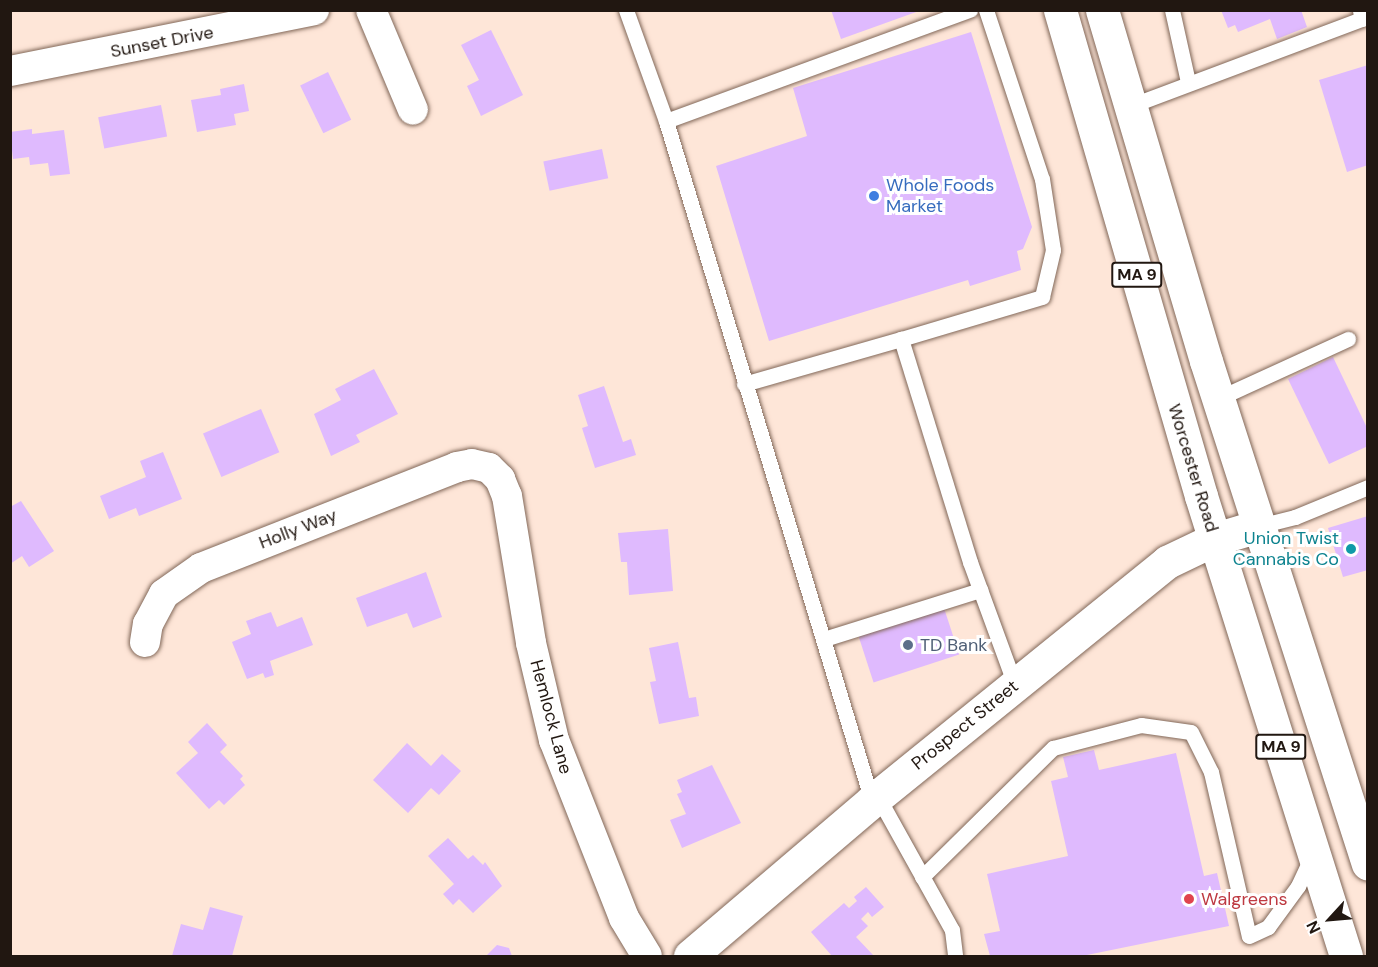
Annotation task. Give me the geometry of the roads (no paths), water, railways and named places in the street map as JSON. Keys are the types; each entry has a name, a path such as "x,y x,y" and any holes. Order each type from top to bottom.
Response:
{"main road":[{"name":"Worcester Road","path":"1060,10 1215,539 1346,957"},
{"name":"MA 9","path":"1102,10 1259,526 1368,864"},
{"name":"Prospect Street","path":"690,957 875,799 1167,562 1215,539 1259,526"},
{"path":"1347,798 1368,828"}],"street":[{"name":"Sunset Drive","path":"10,71 314,10"},
{"path":"371,10 413,110"},
{"name":"Holly Way","path":"145,642 148,624 164,594 201,568 457,467 472,464 489,468"},
{"name":"Hemlock Lane","path":"489,468 500,479 507,496 531,643 554,740 624,918 646,957"}],"lane":[{"path":"626,10 666,121 744,384 875,799 952,930 955,957"},
{"path":"666,121 970,10"},
{"path":"744,384 1042,297 1053,250 1042,179 986,10"},
{"path":"1172,10 1188,82"},
{"path":"1130,106 1188,82 1362,19 1360,10"},
{"path":"901,339 980,590 1015,685"},
{"path":"1220,398 1348,339"},
{"path":"1259,526 1295,517 1368,487"},
{"path":"824,639 980,590"},
{"path":"922,877 1053,748 1141,725 1191,732 1211,772 1249,936 1268,927 1298,886 1314,852"}],"place":[{"name":"Whole Foods Market","path":"874,196"},
{"name":"Union Twist Cannabis Co","path":"1351,549"},
{"name":"TD Bank","path":"908,645"},
{"name":"Walgreens","path":"1189,899"}]}
